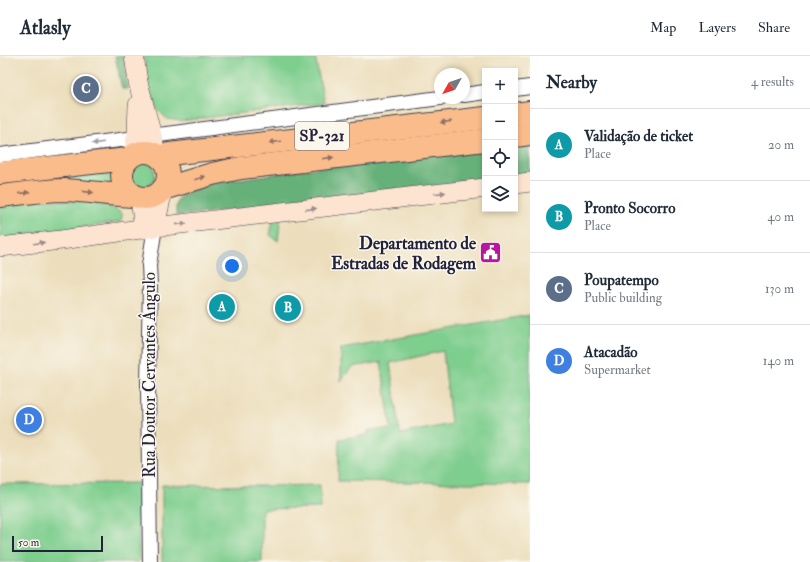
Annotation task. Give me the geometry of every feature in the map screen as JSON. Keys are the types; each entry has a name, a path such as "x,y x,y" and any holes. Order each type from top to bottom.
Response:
{"main road":[{"path":"518,114 530,112"},
{"name":"SP-321","path":"144,150 169,154 482,118"},
{"path":"518,136 530,134"},
{"name":"SP-321","path":"163,189 212,174 241,168 482,140"},
{"path":"137,197 125,188 121,176 124,164 144,150"},
{"path":"0,173 144,150 165,164 168,175 166,185 156,196 152,197 144,198 65,190 0,196"}],"street":[{"path":"134,56 138,82 144,150"},
{"path":"518,89 530,87"},
{"path":"470,94 482,92"},
{"path":"0,155 144,150 434,99"},
{"path":"518,184 530,182"},
{"path":"0,247 482,188"},
{"path":"149,228 163,189"},
{"path":"137,197 149,228"},
{"name":"Rua Doutor Cervantes Ângulo","path":"149,228 148,384 150,562"}],"green space":[{"path":"115,56 124,56 128,89 122,89"},
{"path":"144,56 315,56 324,103 181,121 167,119 156,108 147,79"},
{"path":"530,139 530,177 518,179 518,141"},
{"path":"482,144 482,182 176,216 177,202 181,196 189,191 211,183"},
{"path":"141,160 151,164 155,174 151,184 141,188 131,184 127,174 131,164"},
{"path":"117,165 116,174 118,187 55,180 0,184 0,178"},
{"path":"48,199 90,202 107,205 122,213 122,217 120,222 0,239 0,203"},
{"path":"281,214 278,241 270,235 274,215"},
{"path":"530,315 530,484 338,481 339,439 368,435 368,430 391,429 381,362 352,367 341,381 341,348","holes":["443,351 451,424 400,434 390,363"]},
{"path":"138,483 139,562 0,562 0,484"},
{"path":"162,485 320,485 321,508 262,509 262,562 162,562"}],"place":[{"name":"Poupatempo","path":"86,89"},
{"name":"Departamento de Estradas de Rodagem","path":"491,253"},
{"name":"Validação de ticket","path":"222,307"},
{"name":"Pronto Socorro","path":"288,308"},
{"name":"Atacadão","path":"29,420"}]}
